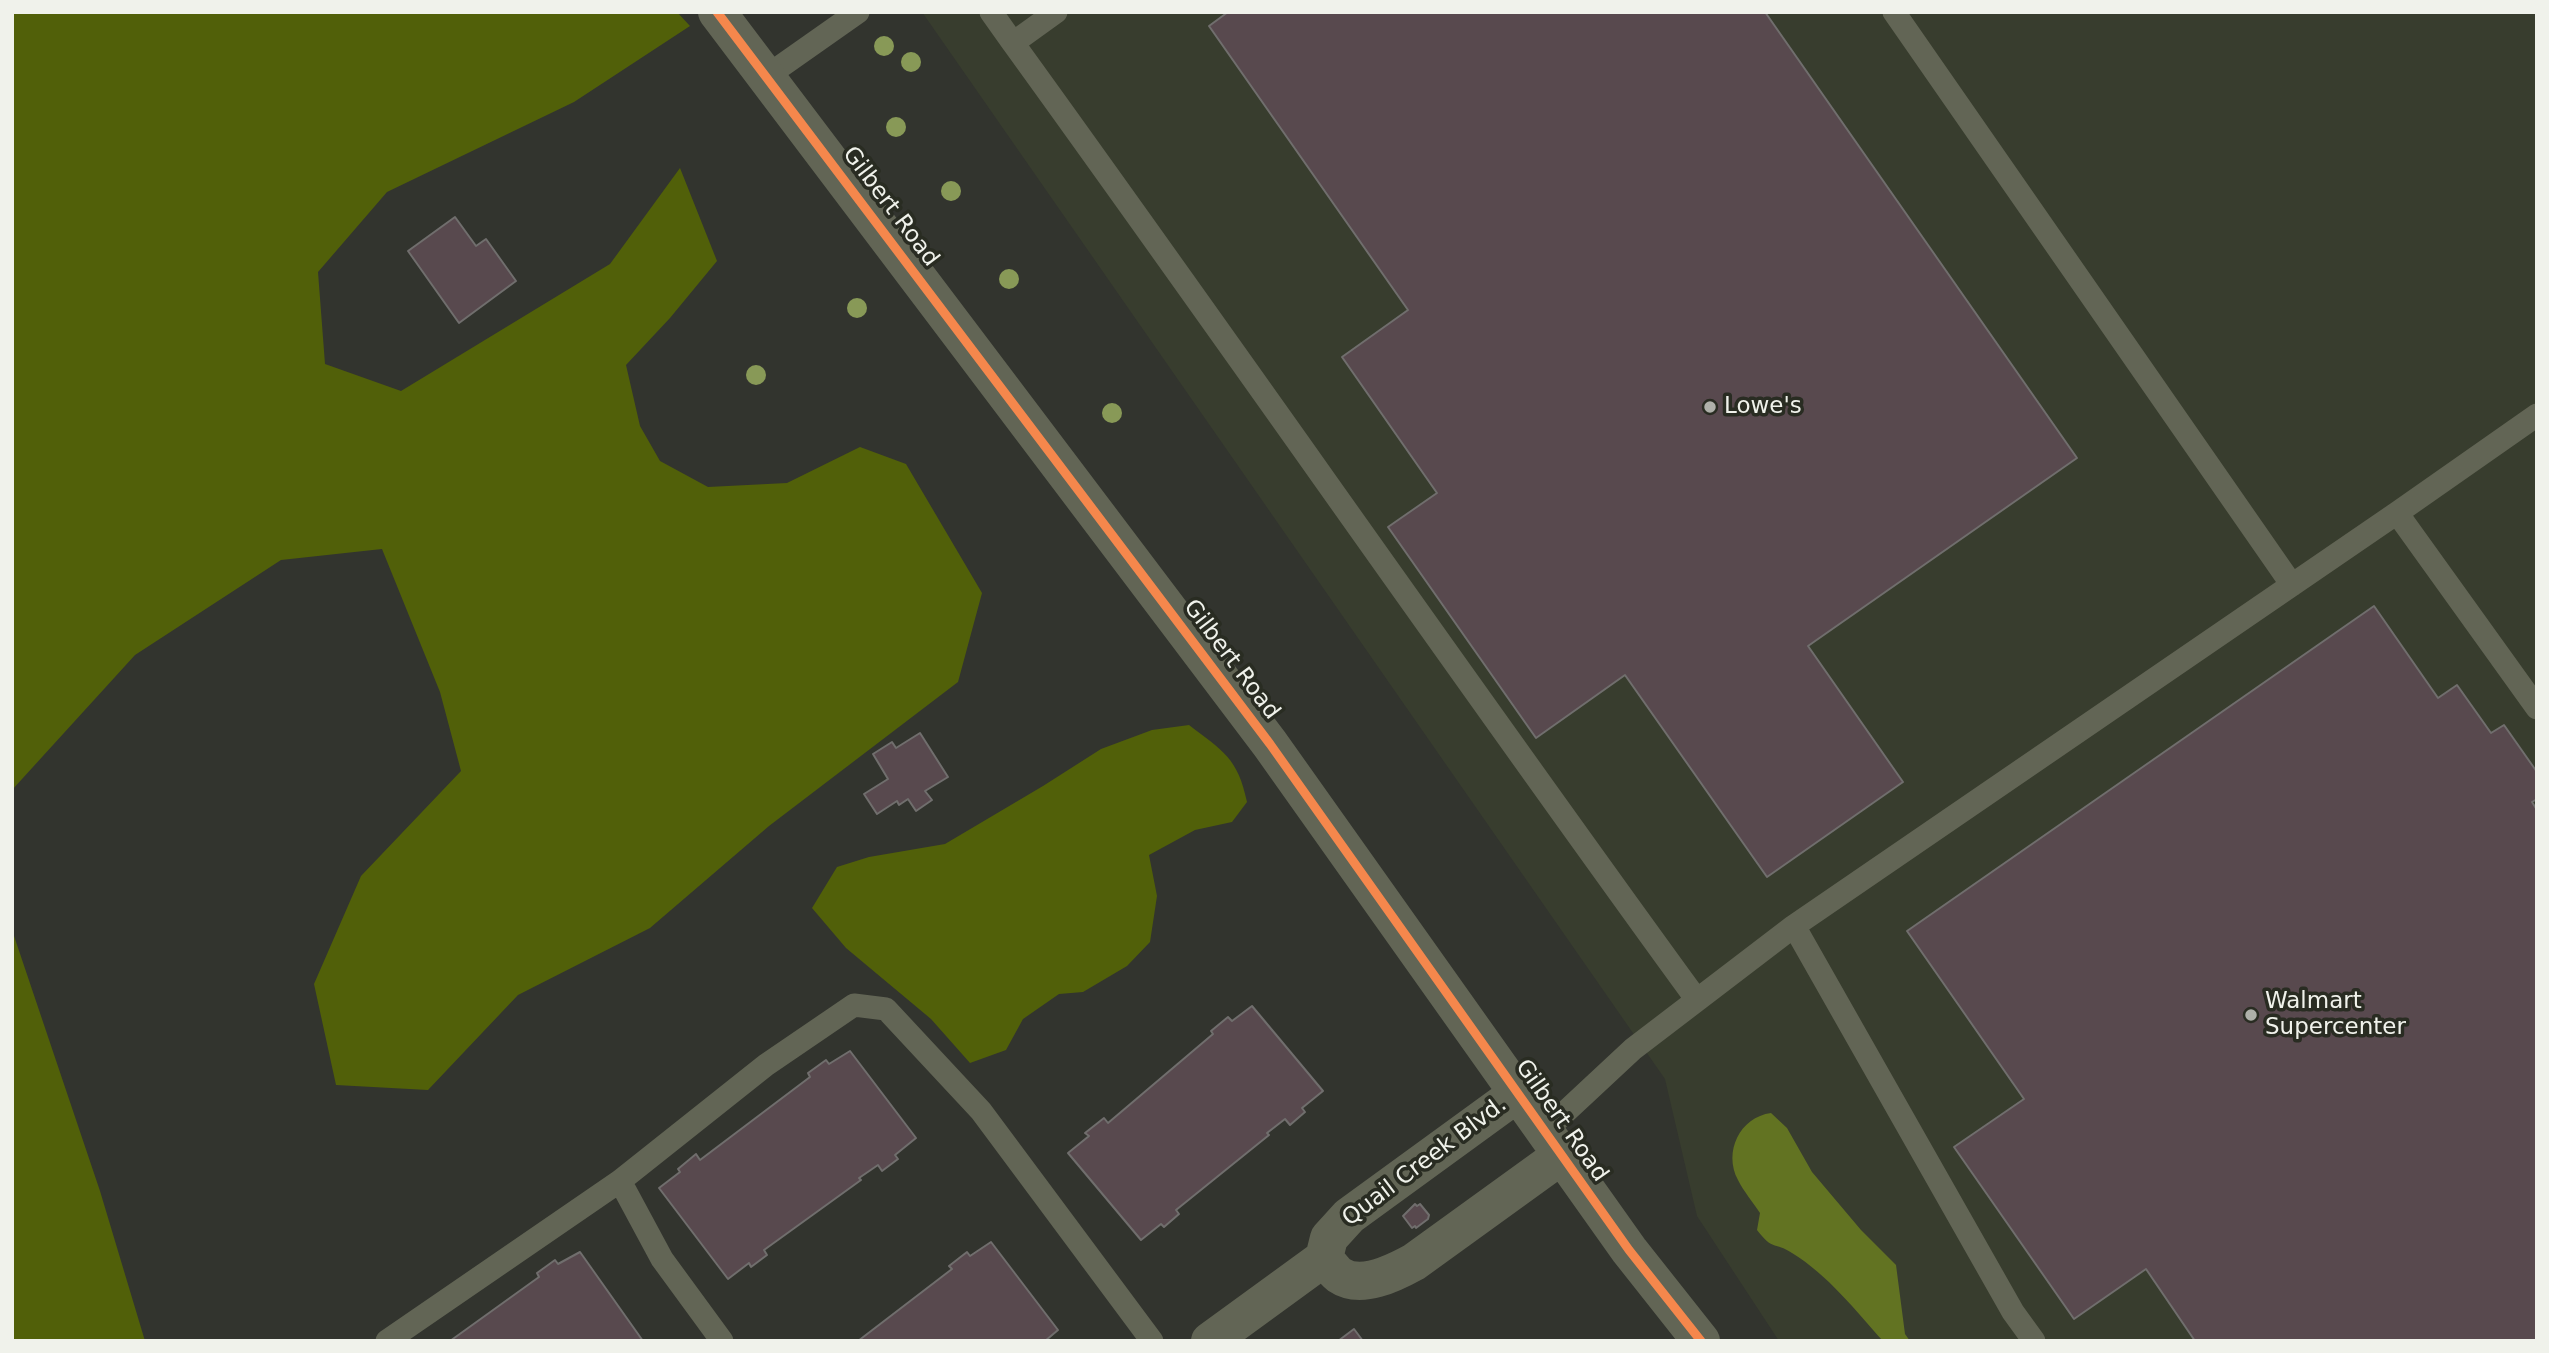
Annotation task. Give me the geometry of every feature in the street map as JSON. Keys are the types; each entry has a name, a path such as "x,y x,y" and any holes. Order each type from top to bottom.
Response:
{"street":[{"name":"Gilbert Road","path":"717,12 1270,744 1629,1250 1701,1341"},
{"name":"Quail Creek Blvd.","path":"1210,1341 1324,1258 1329,1238 1349,1216 1518,1093"},
{"path":"1324,1258 1339,1275 1351,1280 1395,1273 1414,1262 1553,1143"}],"lane":[{"path":"767,76 858,12"},
{"path":"991,12 1213,319 1520,757 1697,1000"},
{"path":"1013,43 1056,12"},
{"path":"1894,12 2292,585"},
{"path":"1553,1143 1633,1049 1794,926 2537,415"},
{"path":"2398,513 2537,709"},
{"path":"1794,926 2013,1312 2034,1341"},
{"path":"387,1341 620,1181 766,1065 854,1005 886,1009 981,1111 1152,1341"},
{"path":"620,1181 662,1259 722,1341"}],"shaded area":[{"path":"12,12 677,12 690,26 574,102 387,192 318,272 325,364 401,391 610,264 680,168 717,261 670,318 626,365 640,426 660,461 708,487 787,483 860,447 906,464 982,593 958,682 769,826 650,928 518,995 428,1090 336,1085 314,984 361,876 461,771 440,692 382,549 281,560 135,655 12,790"},
{"path":"922,12 2537,12 2537,1341 1779,1341 1697,1216 1665,1079"},
{"path":"1189,725 1234,765 1247,802 1232,822 1195,830 1149,855 1157,896 1150,942 1127,966 1083,992 1059,994 1023,1019 1006,1050 970,1063 931,1019 846,948 812,908 837,867 869,857 945,844 1101,749 1152,730"},
{"path":"12,930 100,1191 145,1341 12,1341"},
{"path":"1771,1113 1787,1128 1812,1172 1861,1230 1896,1265 1905,1334 1910,1341 1883,1341 1817,1272 1786,1249 1771,1244 1757,1230 1760,1213 1738,1180 1732,1158 1737,1138 1743,1129 1751,1121"}],"building":[{"name":"Lowe's","path":"1228,12 1765,12 2077,458 1808,646 1903,782 1767,877 1625,675 1536,738 1388,527 1437,493 1342,357 1408,310 1209,26"},
{"path":"455,217 476,246 486,239 516,281 459,323 408,251"},
{"name":"Walmart Supercenter","path":"2374,606 2438,698 2457,685 2491,733 2504,725 2537,772 2537,799 2532,802 2537,810 2537,1341 2195,1341 2146,1269 2074,1319 1954,1147 2024,1099 1907,931"},
{"path":"920,733 948,777 925,791 932,800 916,811 908,799 899,805 897,801 877,814 864,794 888,779 873,754 892,742 896,748"},
{"path":"1252,1006 1323,1091 1302,1108 1305,1112 1290,1125 1285,1119 1176,1210 1179,1214 1164,1227 1161,1224 1141,1240 1068,1153 1089,1136 1085,1133 1104,1118 1108,1123 1213,1034 1211,1031 1228,1017 1232,1021"},
{"path":"850,1051 916,1138 895,1155 898,1159 882,1171 878,1165 859,1178 861,1180 764,1250 767,1255 751,1267 749,1263 728,1279 659,1188 680,1172 678,1169 696,1154 700,1160 810,1077 808,1073 826,1060 829,1064"},
{"path":"1415,1204 1420,1204 1429,1215 1428,1219 1412,1228 1403,1216"},
{"path":"991,1242 1058,1330 1045,1341 858,1341 952,1269 949,1266 967,1252 970,1256"},
{"path":"580,1252 643,1341 450,1341 539,1277 537,1273 555,1260 558,1264"},
{"path":"1354,1329 1363,1341 1338,1341"}],"cycle path":[{"path":"717,12 1270,744 1629,1250 1701,1341"}],"place":[{"name":"Lowe's","path":"1710,407"},
{"name":"Walmart Supercenter","path":"2251,1015"}]}
